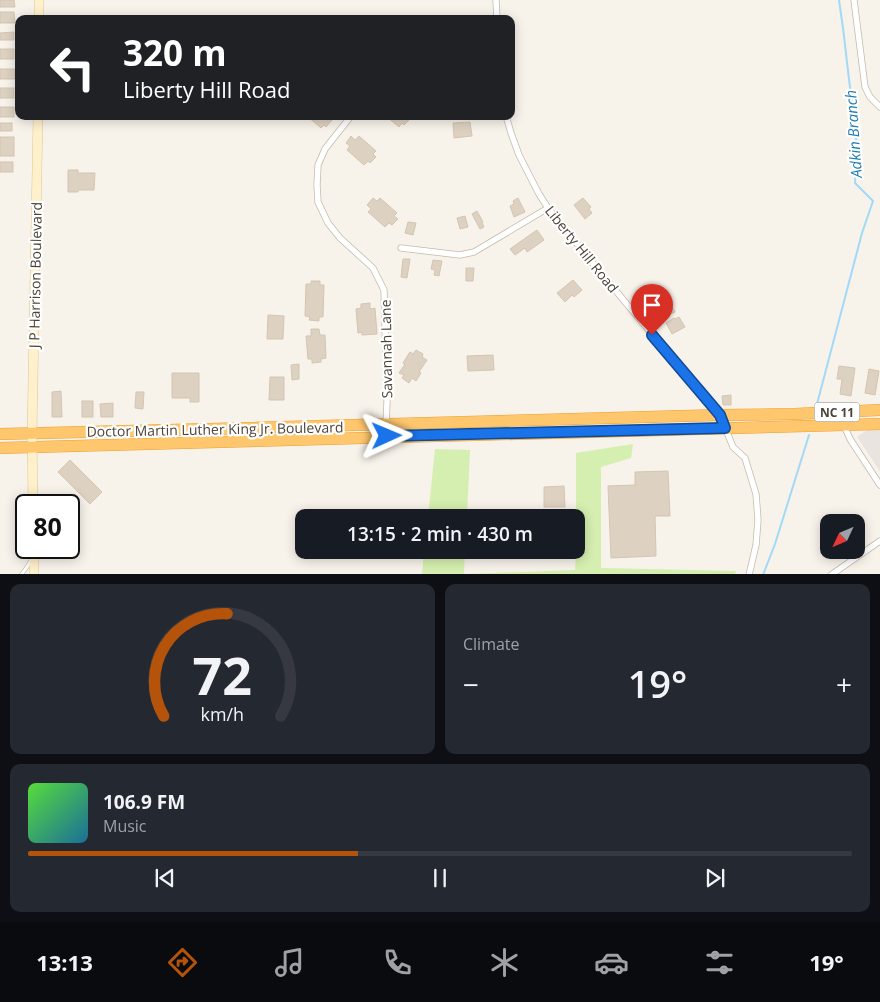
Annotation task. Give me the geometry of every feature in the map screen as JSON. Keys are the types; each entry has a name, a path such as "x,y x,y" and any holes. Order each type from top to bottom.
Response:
{"highway":[{"name":"Doctor Martin Luther King Jr. Boulevard","path":"0,434 794,414 880,410"},
{"name":"Doctor Martin Luther King Jr. Boulevard","path":"0,448 880,424"}],"street":[{"path":"39,0 39,15"},
{"path":"496,0 497,15"},
{"path":"854,0 865,88 880,108"},
{"name":"J P Harrison Boulevard","path":"33,494 32,433 38,120"},
{"name":"Savannah Lane","path":"348,120 325,149 318,165 318,202 328,223 340,238 373,268 384,290 387,436"},
{"name":"Liberty Hill Road","path":"507,120 519,155 548,208 720,415 732,447 745,458 756,494 758,520 756,545 749,574"},
{"path":"401,248 460,255 474,252 548,208"},
{"path":"843,412 846,430 855,448 880,485"},
{"path":"831,574 880,541"},
{"path":"34,559 34,574"}],"lane":[{"path":"21,574 28,567 31,559"}],"shaded area":[{"path":"880,429 880,471 857,437 867,430"}],"green space":[{"path":"633,444 631,458 601,467 601,568 736,571 735,574 464,574 575,570 576,559 585,559 585,509 576,509 576,453"},
{"path":"435,449 470,450 467,509 429,509"},
{"path":"423,559 465,559 464,574 422,574"}],"building":[{"path":"0,0 14,0 15,7 0,7"},
{"path":"0,12 14,12 15,23 0,23"},
{"path":"14,32 14,40 0,40 0,33"},
{"path":"0,49 14,49 14,59 0,59"},
{"path":"0,69 15,69 15,79 0,79"},
{"path":"0,88 14,88 14,98 0,98"},
{"path":"0,107 14,107 14,117 0,117"},
{"path":"312,120 332,120 326,127 324,125 321,128"},
{"path":"391,120 409,120 404,125 402,123 399,127"},
{"path":"470,122 472,136 454,138 453,123"},
{"path":"0,123 12,123 12,131 0,131"},
{"path":"351,136 355,140 359,136 376,151 373,154 376,157 370,163 368,161 364,165 347,150 350,146 346,143"},
{"path":"0,137 14,137 14,156 0,156"},
{"path":"0,162 13,162 13,172 0,172"},
{"path":"68,170 78,170 78,173 95,173 94,190 68,192"},
{"path":"373,198 377,201 380,198 397,213 394,216 398,219 392,225 389,223 385,227 368,212 371,209 367,205"},
{"path":"518,198 525,212 514,217 510,206"},
{"path":"583,198 591,207 589,209 592,213 585,219 574,205"},
{"path":"477,211 484,227 480,229 472,214"},
{"path":"465,216 468,227 460,229 457,218"},
{"path":"408,222 416,223 413,235 405,233"},
{"path":"537,230 544,240 527,252 525,248 515,255 510,249"},
{"path":"403,259 410,259 407,278 401,277"},
{"path":"433,260 442,261 439,276 434,275 435,270 431,269"},
{"path":"466,268 474,268 473,281 466,281"},
{"path":"573,280 582,290 574,297 572,295 565,302 557,293"},
{"path":"311,281 320,281 320,285 324,285 323,317 319,317 319,321 309,320 310,317 305,316 306,284 311,284"},
{"path":"652,288 662,302 653,308 644,294"},
{"path":"370,303 370,309 375,308 377,334 362,335 362,332 358,333 356,309 361,308 361,304"},
{"path":"670,304 675,312 661,319 657,311"},
{"path":"268,315 284,316 283,339 267,339"},
{"path":"679,317 685,327 672,334 666,323"},
{"path":"311,329 319,329 320,335 325,335 326,358 321,359 321,362 312,363 312,359 308,359 306,336 311,336"},
{"path":"416,350 423,354 422,357 427,360 419,372 421,373 416,381 412,378 409,383 402,378 404,375 399,373 410,352 413,354"},
{"path":"493,355 494,370 468,371 467,356"},
{"path":"299,364 299,379 292,380 291,365"},
{"path":"839,366 855,368 851,396 840,394 842,379 837,379"},
{"path":"869,369 879,371 875,395 865,393"},
{"path":"172,373 199,373 199,402 190,402 190,398 172,398"},
{"path":"270,377 284,377 284,400 269,400"},
{"path":"61,391 62,417 52,417 52,392"},
{"path":"136,392 144,392 143,409 135,408"},
{"path":"731,395 731,405 723,405 722,396"},
{"path":"82,401 93,401 93,417 82,417"},
{"path":"113,403 113,417 101,417 100,404"},
{"path":"70,460 102,492 90,504 58,472"},
{"path":"668,471 670,516 655,516 656,556 611,558 608,486 635,485 635,472"},
{"path":"564,486 565,507 544,507 544,487"}],"waterway":[{"name":"Adkin Branch","path":"817,404 862,233 873,201 855,183 857,147 839,0"},
{"name":"Adkin Branch","path":"763,574 775,544 809,435"}],"route":[{"path":"387,436 725,428 720,415 652,335"}]}
